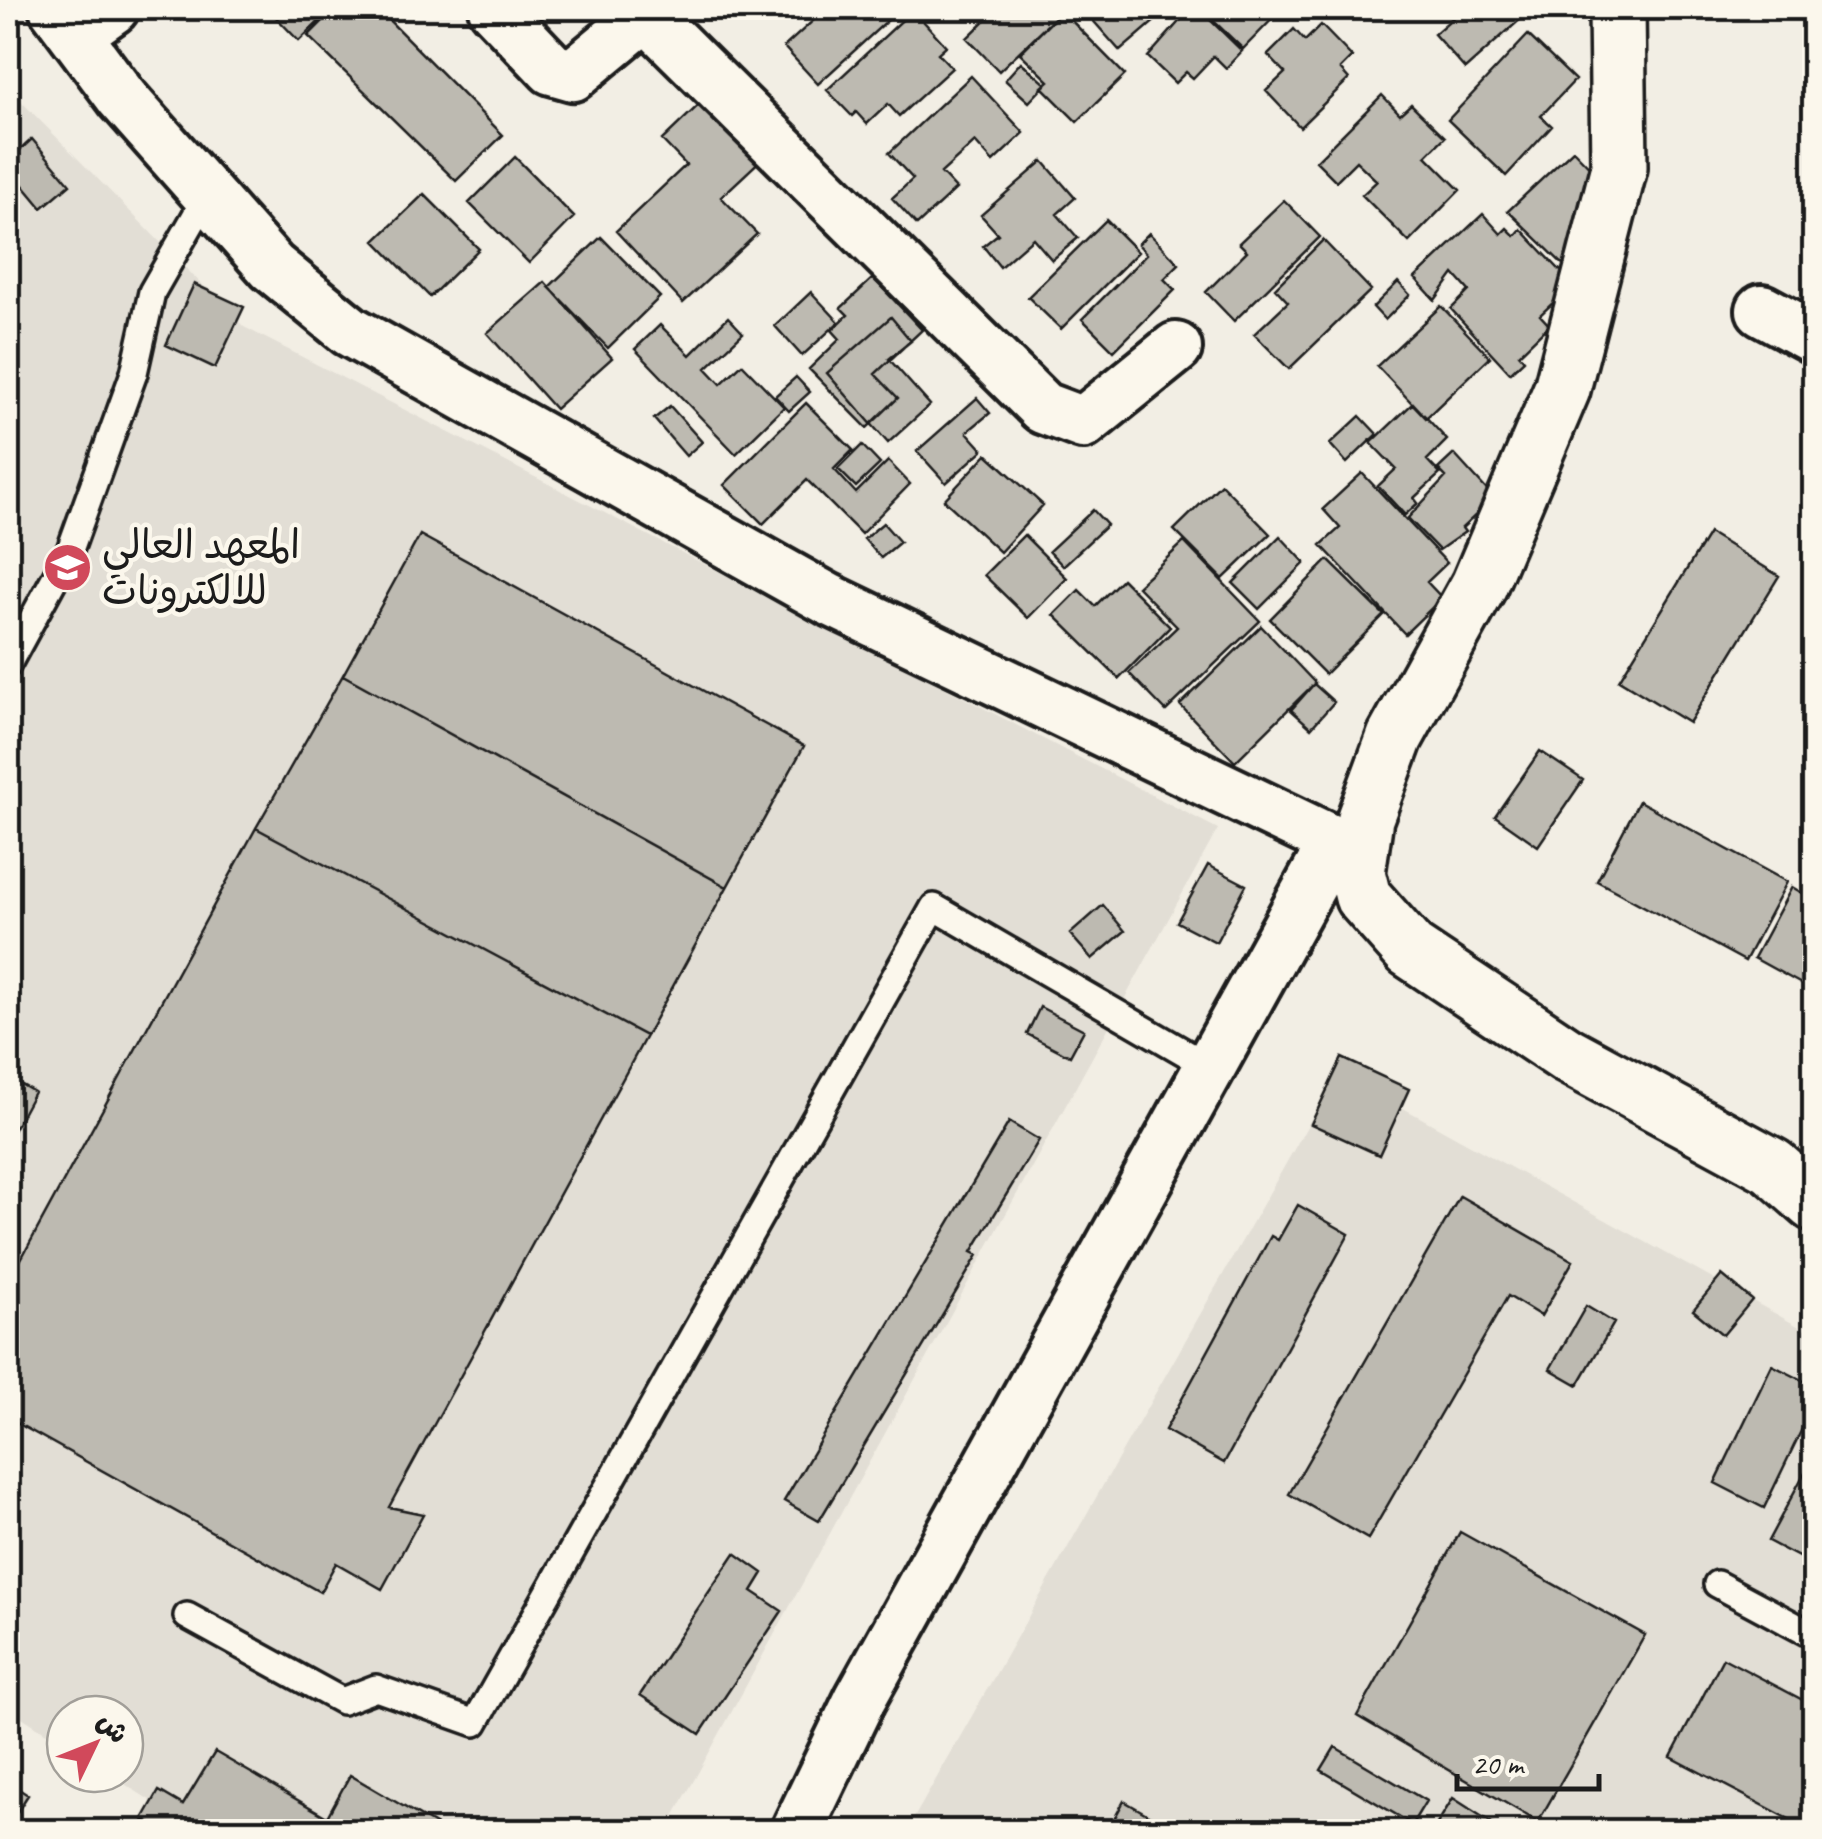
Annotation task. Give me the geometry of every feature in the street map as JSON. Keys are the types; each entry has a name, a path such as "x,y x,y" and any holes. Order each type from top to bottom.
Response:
{"street":[{"path":"494,8 552,69 572,74 650,11 1044,408 1083,423 1176,348"},
{"path":"796,1832 860,1699 1208,1066 1345,848 1395,737 1479,585 1562,389 1618,167 1616,8"},
{"path":"81,17 122,98 272,266 350,332 828,599 1345,848 1362,896 1410,950 1568,1055 1793,1168 1814,1203"},
{"path":"1762,310 1814,338"}],"lane":[{"path":"8,664 70,550 134,373 152,292 208,194"},
{"path":"187,1616 342,1702 376,1688 475,1723 934,907 1208,1066"},
{"path":"1717,1584 1814,1636"}],"shaded area":[{"path":"8,88 244,327 1218,829 666,1831 198,1831 140,1794 145,1794 145,1694 45,1694 45,1732 8,1708"},
{"path":"1338,1072 1814,1335 1814,1831 906,1832"}],"building":[{"path":"333,8 299,41 269,10"},
{"path":"336,8 377,8 503,135 456,181 308,36"},
{"path":"827,8 901,8 818,84 784,47"},
{"path":"998,8 1065,8 999,71 967,38"},
{"path":"1082,8 1145,8 1156,20 1120,51"},
{"path":"1191,8 1198,8 1242,51 1226,68 1214,56 1193,78 1186,72 1175,83 1148,57"},
{"path":"1200,8 1283,8 1243,49"},
{"path":"1464,8 1533,8 1465,69 1434,34"},
{"path":"913,10 946,46 938,53 952,68 899,116 888,104 867,124 856,112 852,116 827,90"},
{"path":"1062,11 1125,75 1077,122 1042,87 1049,81 1020,53"},
{"path":"1321,25 1352,57 1340,69 1349,79 1300,127 1266,91 1285,73 1268,55 1294,29 1305,41"},
{"path":"1528,35 1575,80 1541,116 1552,126 1506,176 1448,120"},
{"path":"1021,62 1046,84 1029,102 1005,80"},
{"path":"971,76 1024,133 993,162 975,142 941,173 956,189 917,225 892,198 913,179 889,153"},
{"path":"1382,95 1400,114 1411,104 1445,137 1426,156 1460,190 1409,242 1362,195 1377,181 1356,161 1336,181 1316,161"},
{"path":"708,96 765,156 721,197 757,234 683,303 616,231 686,165 662,140"},
{"path":"32,139 70,184 42,208 8,167 8,161"},
{"path":"1573,150 1605,183 1573,274 1508,211"},
{"path":"515,157 574,217 529,263 469,203"},
{"path":"1043,161 1075,198 1057,214 1078,238 1052,260 1033,238 1000,267 983,246 998,234 981,215"},
{"path":"424,194 479,249 430,297 375,241"},
{"path":"1284,200 1320,237 1234,321 1206,292 1247,251 1239,243"},
{"path":"1483,214 1501,234 1507,228 1515,236 1521,229 1573,284 1540,315 1549,325 1519,354 1524,360 1510,373 1451,309 1469,291 1454,274 1435,300 1415,278"},
{"path":"1106,220 1138,252 1061,329 1028,297"},
{"path":"1149,233 1179,264 1164,279 1175,290 1114,351 1082,319 1147,254 1138,244"},
{"path":"601,237 660,297 608,348 549,287"},
{"path":"1323,240 1371,290 1289,369 1254,334 1288,302 1275,288"},
{"path":"873,278 922,330 875,374 898,398 867,428 809,369 840,339 832,330 848,315 841,308"},
{"path":"545,282 612,358 555,409 487,333"},
{"path":"1398,282 1410,295 1385,320 1373,307"},
{"path":"194,284 244,307 215,368 166,345"},
{"path":"811,292 839,322 802,356 775,326"},
{"path":"1441,306 1490,357 1426,418 1377,366"},
{"path":"728,317 743,333 706,368 721,384 742,364 784,407 736,454 635,349 660,325 690,355"},
{"path":"891,317 911,341 889,359 930,405 888,443 827,373"},
{"path":"796,377 810,392 789,411 775,396"},
{"path":"977,398 990,413 967,432 983,450 946,483 917,451"},
{"path":"806,403 853,450 834,469 856,493 888,461 910,484 861,534 807,480 763,524 724,485"},
{"path":"1413,403 1447,440 1427,460 1440,474 1414,498 1418,503 1405,515 1378,486 1396,469 1371,443"},
{"path":"670,406 702,442 686,456 654,419"},
{"path":"1360,416 1377,434 1347,463 1330,444"},
{"path":"862,445 880,464 856,487 838,469"},
{"path":"987,454 1043,505 1000,552 944,500"},
{"path":"1454,454 1494,498 1462,528 1465,532 1439,550 1408,518 1446,477 1438,469"},
{"path":"1362,473 1447,563 1427,582 1442,598 1405,634 1321,545 1340,528 1323,509"},
{"path":"1221,484 1270,534 1223,579 1174,530"},
{"path":"1093,510 1107,525 1063,566 1049,551"},
{"path":"883,523 900,542 881,558 864,539"},
{"path":"1709,533 1779,576 1689,723 1619,680"},
{"path":"420,535 804,746 727,887 343,675"},
{"path":"1024,535 1067,578 1028,618 984,575"},
{"path":"1280,536 1305,563 1259,609 1233,583"},
{"path":"1184,542 1260,621 1166,711 1129,673 1177,627 1137,586"},
{"path":"1328,560 1384,615 1325,674 1270,619"},
{"path":"1122,579 1170,627 1119,679 1054,615 1079,590 1095,606"},
{"path":"1261,626 1315,683 1235,762 1180,705"},
{"path":"343,675 727,887 646,1036 256,828"},
{"path":"1314,684 1334,702 1311,728 1291,710"},
{"path":"1540,751 1583,780 1538,846 1495,816"},
{"path":"1639,801 1787,882 1745,961 1597,881"},
{"path":"256,828 646,1036 389,1507 423,1514 382,1589 336,1563 320,1592 8,1418 8,1283"},
{"path":"1208,865 1246,885 1216,942 1177,922"},
{"path":"1792,887 1814,900 1814,991 1754,958"},
{"path":"1103,905 1125,931 1092,959 1070,934"},
{"path":"1040,1007 1084,1030 1070,1056 1027,1034"},
{"path":"1342,1058 1409,1089 1379,1155 1311,1124"},
{"path":"17,1082 34,1092 8,1140 8,1099"},
{"path":"1009,1122 1039,1140 972,1252 978,1255 819,1521 784,1501"},
{"path":"1460,1196 1573,1261 1541,1316 1508,1296 1368,1539 1289,1494"},
{"path":"1298,1205 1349,1234 1224,1463 1165,1430 1271,1236 1278,1240"},
{"path":"1722,1275 1752,1300 1723,1335 1693,1310"},
{"path":"1586,1306 1614,1323 1578,1385 1550,1369"},
{"path":"1772,1365 1814,1386 1814,1404 1764,1508 1715,1483"},
{"path":"1814,1455 1814,1565 1768,1541"},
{"path":"1460,1532 1645,1635 1538,1822 1357,1716"},
{"path":"735,1553 763,1573 752,1591 782,1611 700,1734 640,1695"},
{"path":"1723,1658 1814,1706 1814,1832 1671,1757"},
{"path":"1335,1747 1426,1801 1412,1824 1321,1770"},
{"path":"215,1752 327,1817 350,1775 447,1832 164,1832 143,1819 159,1791 183,1805"},
{"path":"8,1782 28,1795 8,1826"},
{"path":"1453,1798 1506,1832 1432,1832"},
{"path":"1124,1801 1178,1832 1107,1832"}],"place":[{"name":"المعهد العالي للالكترونات","path":"67,567"}]}
